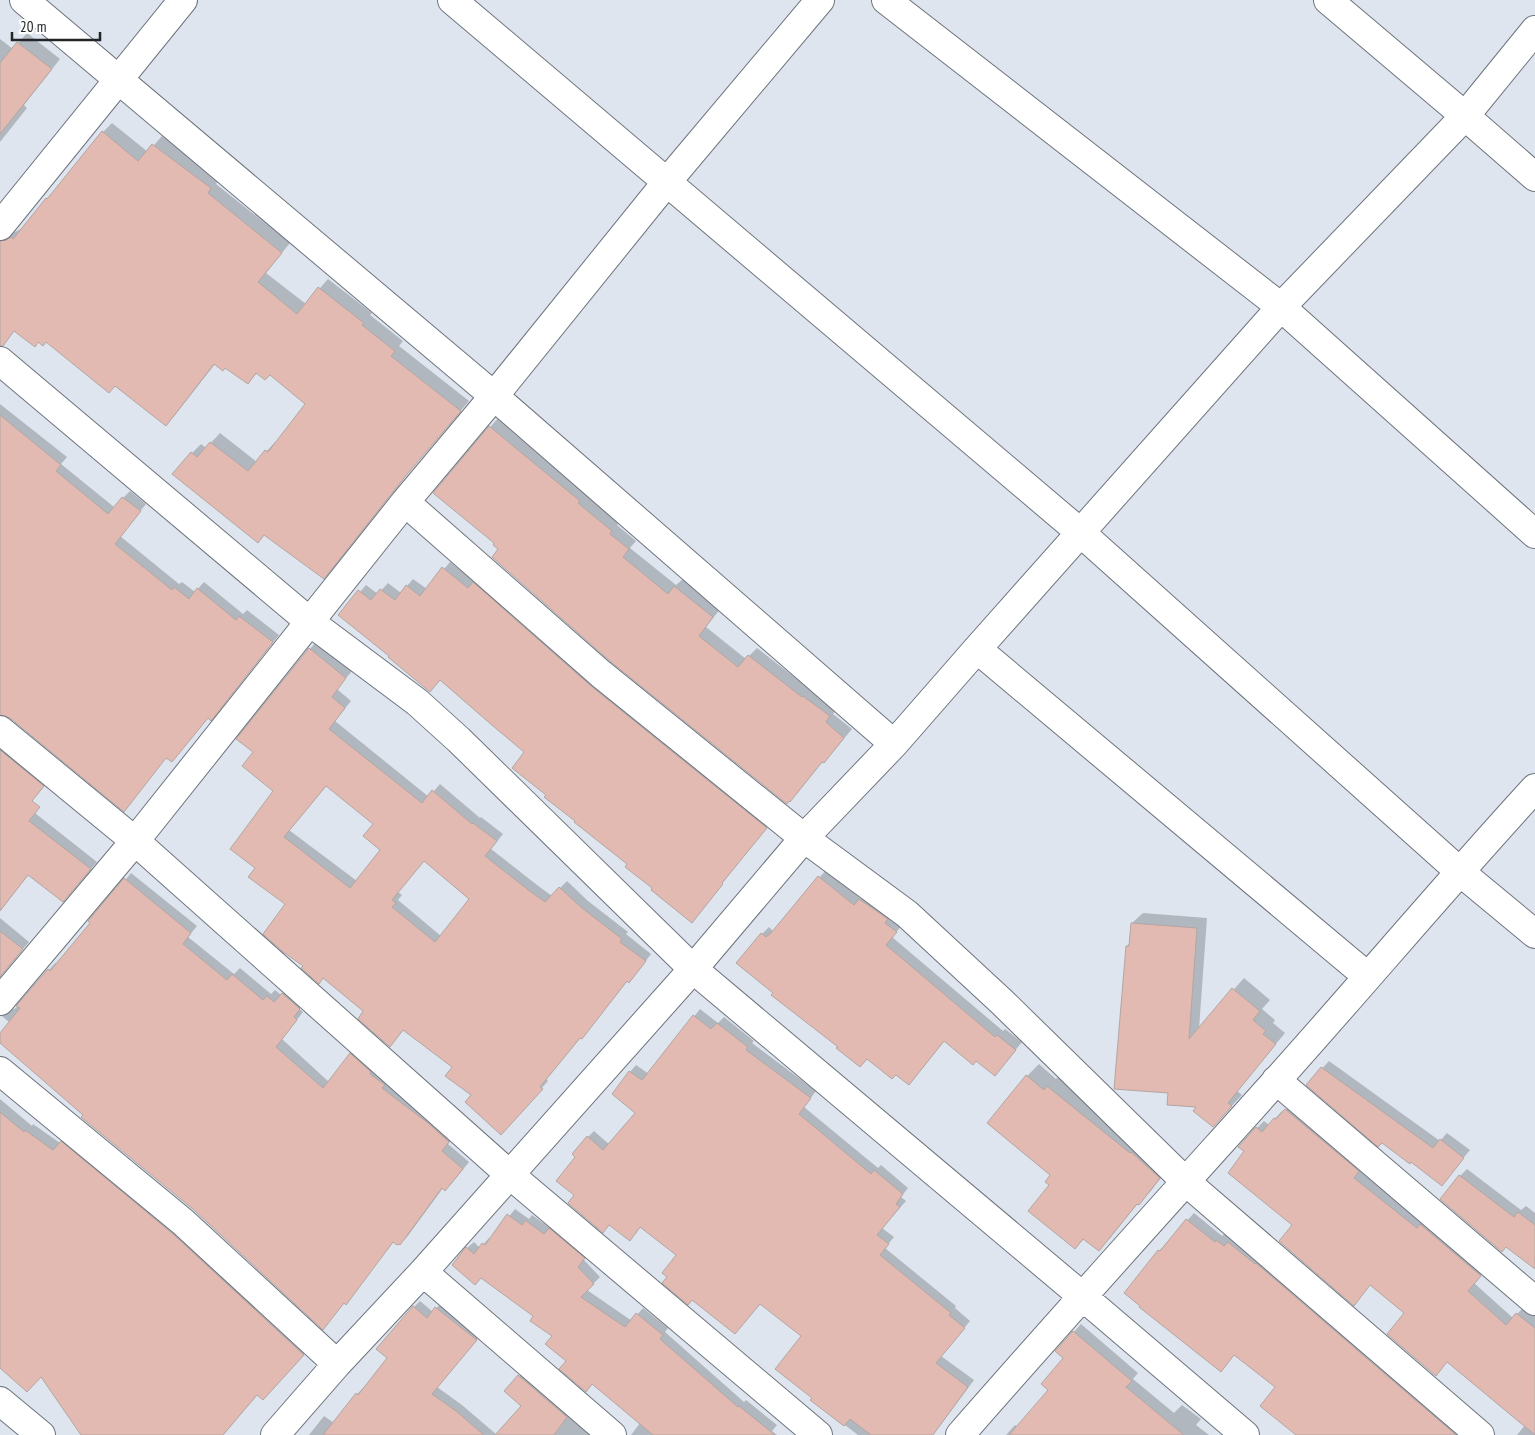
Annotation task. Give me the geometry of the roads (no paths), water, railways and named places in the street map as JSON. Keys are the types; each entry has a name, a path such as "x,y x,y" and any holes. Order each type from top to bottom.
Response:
{"street":[{"path":"24,0 494,396 894,744"},
{"path":"0,226 183,0"},
{"path":"452,0 1081,533 1459,871 1535,934"},
{"path":"0,1001 135,841 405,502 494,396 666,183 820,0"},
{"path":"886,0 1280,307 1535,534"},
{"path":"1328,0 1535,177"},
{"path":"274,1435 423,1272 693,969 804,838 894,744 1280,307 1465,116 1535,30"},
{"path":"0,361 310,622 417,702 459,740 693,969 1082,1296 1244,1435"},
{"path":"405,502 601,674 804,838 908,914 1002,1002 1185,1181 1480,1435"},
{"path":"977,648 1367,976"},
{"path":"0,730 135,841 509,1174 818,1435"},
{"path":"960,1435 1459,871 1535,788"},
{"path":"0,1071 184,1222 337,1364"},
{"path":"1276,1080 1535,1301"},
{"path":"423,1272 612,1435"},
{"path":"0,1401 41,1435"}]}
